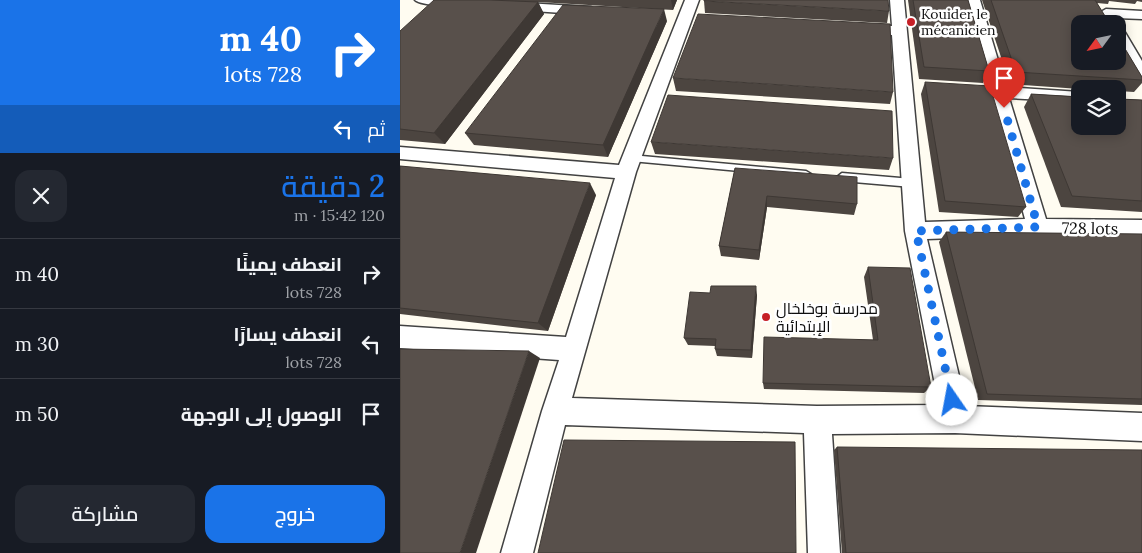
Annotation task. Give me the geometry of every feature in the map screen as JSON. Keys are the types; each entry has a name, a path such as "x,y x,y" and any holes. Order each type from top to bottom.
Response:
{"street":[{"path":"424,7 439,1 473,3 476,0"},
{"path":"897,0 916,231 956,418"},
{"name":"728 lots","path":"973,0 1038,227"},
{"path":"493,4 556,16 608,12"},
{"path":"517,553 555,411 576,349 628,165 689,13"},
{"path":"1107,15 1106,13 1142,15"},
{"path":"850,28 899,31"},
{"path":"1126,46 1142,74"},
{"path":"904,84 923,86"},
{"path":"970,90 1071,96"},
{"path":"400,153 459,149 628,165"},
{"name":"728 lots","path":"916,231 1038,227 1142,228"},
{"path":"400,337 576,349"},
{"path":"555,411 817,420 956,418 1142,427"},
{"path":"817,420 824,553"}],"lane":[{"path":"628,165 815,174"},
{"path":"835,176 912,184"}],"building":[{"path":"434,0 538,2 434,133 400,129 400,31"},
{"path":"888,0 889,11 704,1"},
{"path":"913,0 968,0 989,71 924,67"},
{"path":"991,0 1095,0 1104,15 1071,15 1071,70 1126,70 1126,50 1142,80 1016,72"},
{"path":"563,5 664,9 603,145 465,133"},
{"path":"698,14 890,24 893,92 673,78"},
{"path":"925,82 990,86 1026,207 945,201"},
{"path":"1031,94 1071,96 1071,135 1126,135 1126,99 1142,100 1142,201 1072,196"},
{"path":"668,95 892,111 893,158 651,142"},
{"path":"400,166 590,183 538,323 400,308"},
{"path":"735,168 857,177 857,204 767,196 759,250 719,246"},
{"path":"946,232 1142,234 1142,399 987,394"},
{"path":"868,267 910,268 931,387 763,383 764,337 878,340"},
{"path":"711,286 756,286 751,350 715,349 716,339 684,338 690,292 710,293"},
{"path":"400,349 529,351 460,553 400,553"},
{"path":"564,440 795,442 796,553 538,553"},
{"path":"837,447 1142,450 1142,553 846,553"}],"place":[{"name":"Kouider le mécanicien","path":"911,22"},
{"name":"مدرسة بوخلخال الإبتدائية","path":"766,317"}],"route":[{"path":"952,400 916,231 1038,227 1004,108"}]}
